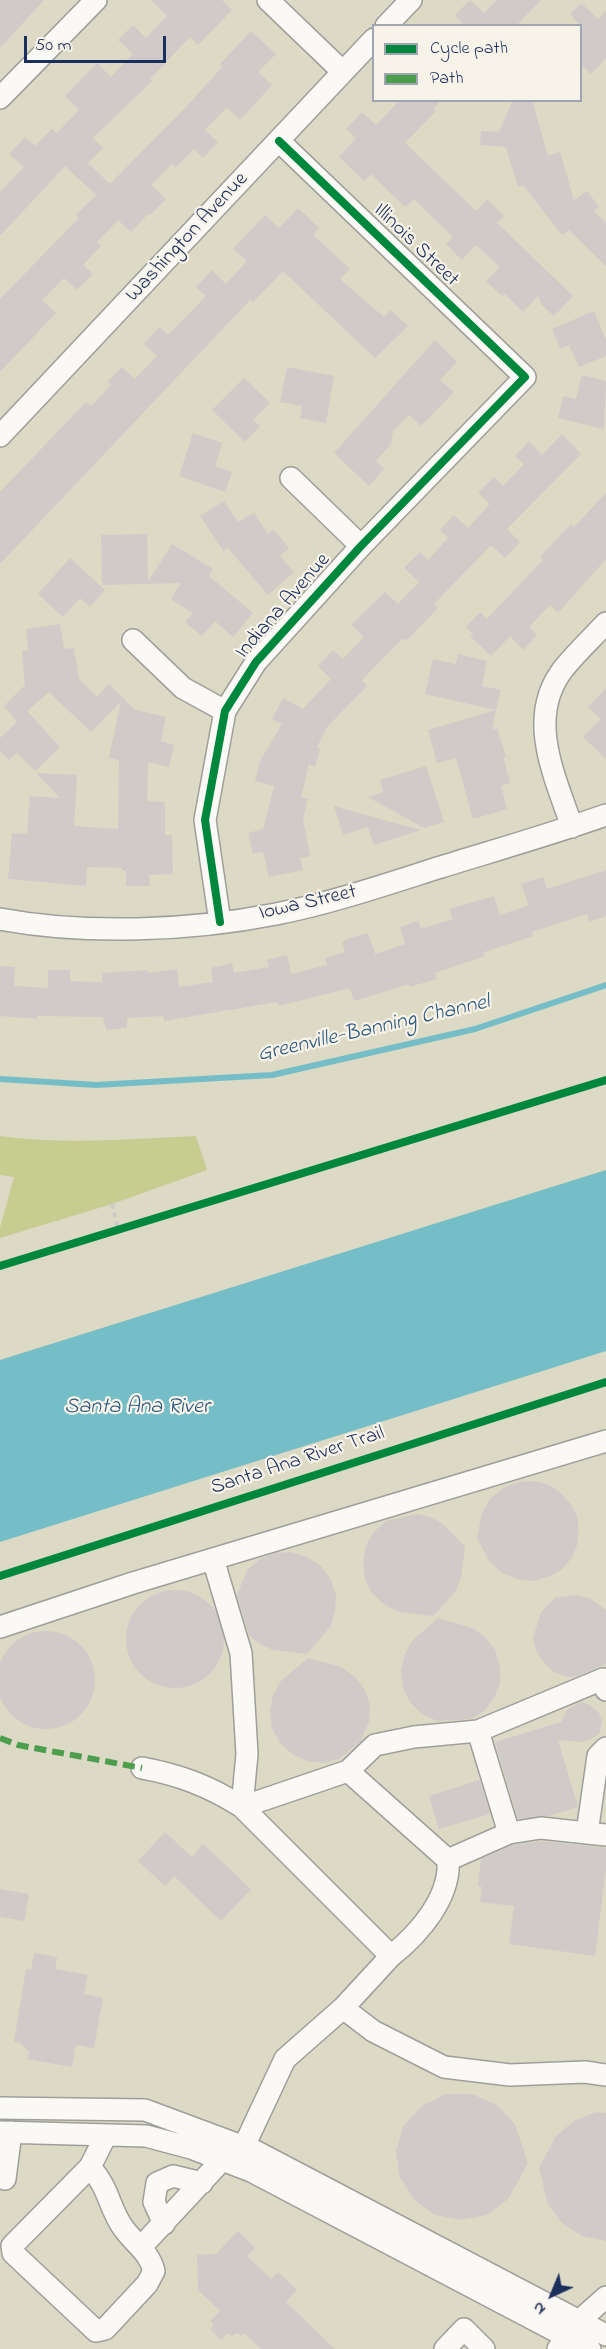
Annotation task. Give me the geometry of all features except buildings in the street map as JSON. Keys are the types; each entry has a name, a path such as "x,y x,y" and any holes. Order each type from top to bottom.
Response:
{"street":[{"path":"0,98 96,0"},
{"path":"268,0 342,71"},
{"path":"388,24 411,0"},
{"name":"Washington Avenue","path":"0,436 372,41"},
{"name":"Illinois Street","path":"279,141 525,376"},
{"name":"Indiana Avenue","path":"220,922 205,820 225,711 256,662 362,546 525,376"},
{"path":"291,478 362,546"},
{"path":"572,827 548,756 544,731 545,704 552,686 564,669 606,623"},
{"path":"133,640 183,688 225,711"},
{"name":"Iowa Street","path":"0,919 64,928 143,928 275,915 327,902 606,815"},
{"path":"0,1627 213,1559 606,1441"},
{"path":"213,1559 241,1653 247,1754 242,1807"},
{"path":"242,1807 348,1771 375,1745 414,1737 478,1731 605,1682"},
{"path":"478,1731 509,1833"},
{"path":"448,1860 509,1833 541,1828 597,1834 598,1756 606,1748"},
{"path":"142,1768 177,1774 213,1788 242,1807 392,1956"},
{"path":"141,2247 202,2183 234,2157 285,2059 343,2008 392,1956 413,1938 449,1877 448,1860 348,1771"},
{"path":"343,2008 373,2031 444,2067 510,2075 585,2072 606,2075"},
{"path":"0,2108 145,2110 591,2349"},
{"path":"4,2179 5,2132 146,2136 234,2157"},
{"path":"90,2167 103,2182 123,2228 150,2256 154,2271 147,2284 105,2329 96,2331 13,2253 12,2246 90,2167 106,2135"},
{"path":"164,2224 154,2202 157,2183 173,2176 202,2183"},
{"path":"568,2335 606,2297"},
{"path":"445,2349 464,2329 484,2349"},
{"path":"568,2335 606,2335"}],"path":[{"path":"112,1204 118,1230"},
{"path":"107,1233 129,1226"}],"green space":[{"path":"0,1136 73,1141 196,1136 207,1170 112,1204 0,1238 0,1228 14,1177 0,1175"}],"water":[{"name":"Santa Ana River","path":"606,1170 606,1351 0,1542 0,1360"}],"waterway":[{"name":"Greenville-Banning Channel","path":"0,1079 96,1085 272,1075 475,1029 606,985"}],"marked path":[{"path":"0,1738 18,1745 142,1768"}],"cycle path":[{"path":"220,922 205,820 225,711 256,662 361,546 525,377 279,141"},
{"path":"0,1266 606,1080"},
{"name":"Santa Ana River Trail","path":"0,1576 606,1382"}]}
